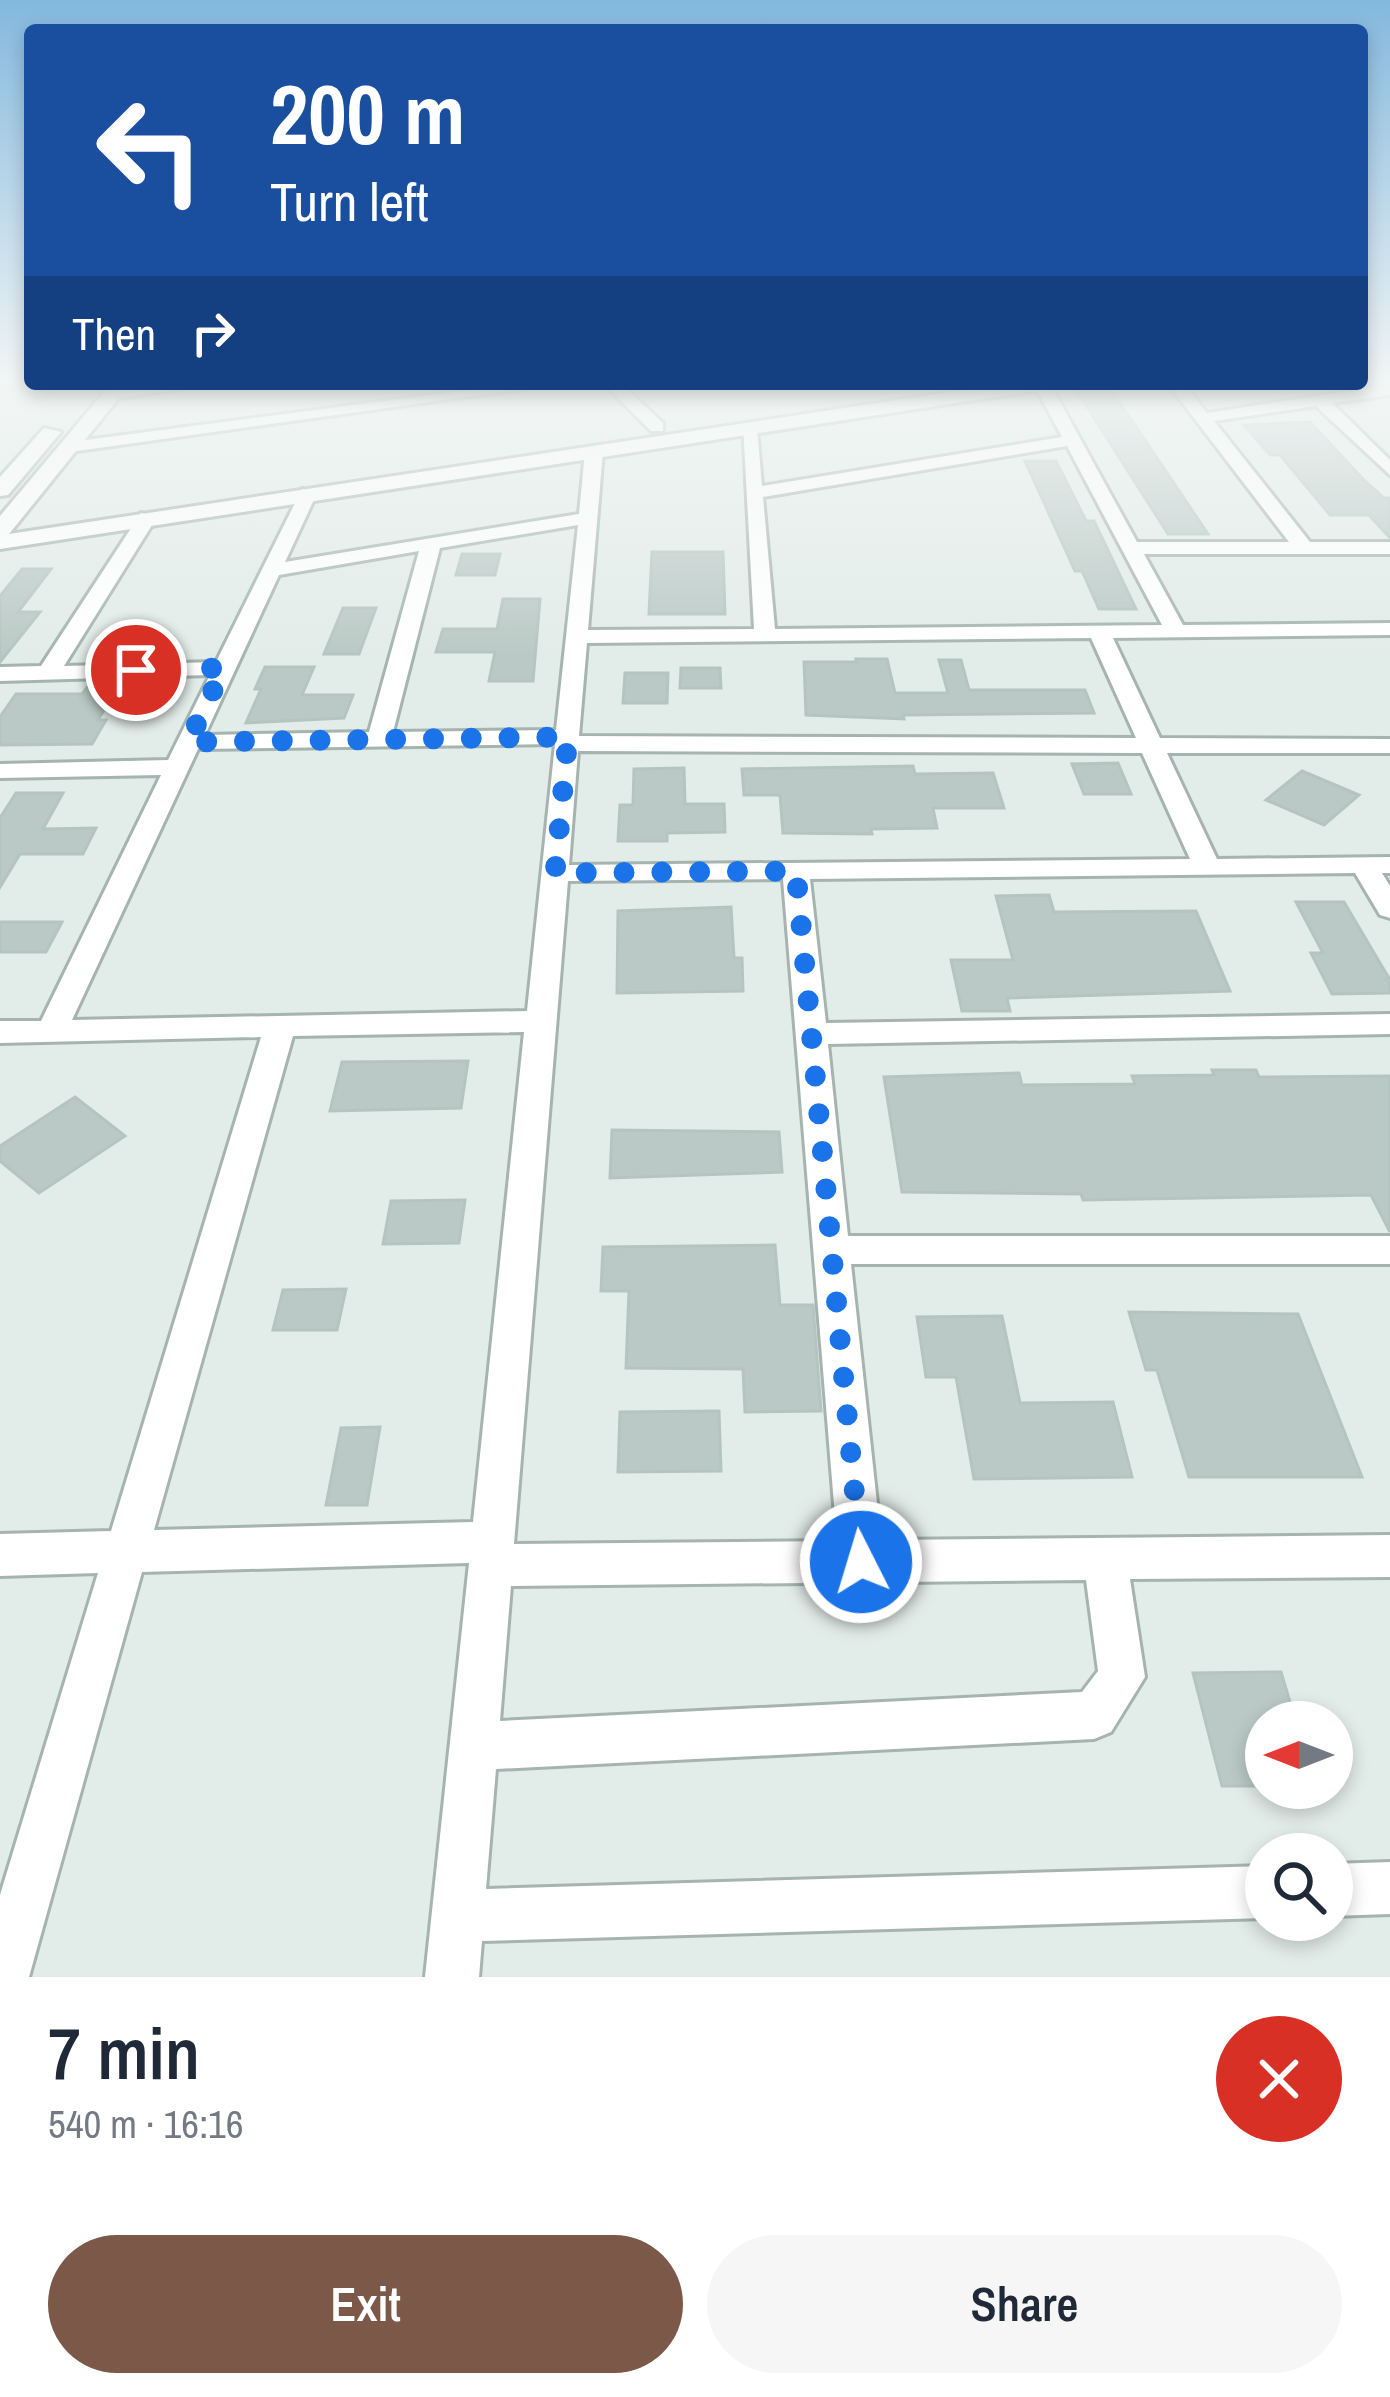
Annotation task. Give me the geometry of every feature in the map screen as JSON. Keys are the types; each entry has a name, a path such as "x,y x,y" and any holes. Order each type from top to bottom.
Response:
{"street":[{"path":"1,529 47,474"},
{"path":"1,529 357,474"},
{"path":"0,542 436,474"},
{"path":"452,1977 592,474"},
{"path":"752,474 765,635"},
{"path":"754,493 866,474"},
{"path":"1091,474 1176,631"},
{"path":"1247,474 1304,548"},
{"path":"51,1030 308,493"},
{"path":"48,673 148,517"},
{"path":"271,570 588,518"},
{"path":"379,740 430,544"},
{"path":"1131,548 1390,548"},
{"path":"1099,632 1207,867"},
{"path":"577,637 1387,633"},
{"path":"0,674 224,668"},
{"path":"0,771 379,740 1390,746"},
{"path":"555,873 1377,865 1390,909"},
{"path":"796,871 861,1562"},
{"path":"0,1032 541,1021"},
{"path":"812,1034 1390,1024"},
{"path":"2,1972 280,1026"},
{"path":"832,1250 1390,1250"},
{"path":"0,1555 492,1553 861,1562 1390,1556"},
{"path":"473,1746 1094,1714 1122,1677 1105,1559"},
{"path":"1353,1889 1390,1888"},
{"path":"458,1916 1245,1893"}],"building":[{"path":"1031,474 1063,474 1086,521 1094,521 1136,609 1099,609 1082,571 1075,571"},
{"path":"1130,474 1168,474 1208,534 1168,534"},
{"path":"1296,474 1359,474 1384,498 1390,498 1390,538 1369,515 1330,515"},
{"path":"652,552 723,552 725,614 649,614"},
{"path":"462,554 500,554 495,575 456,575"},
{"path":"22,569 51,569 18,612 40,612 0,662 0,596"},
{"path":"503,599 540,599 533,681 489,681 495,652 436,652 443,629 497,629"},
{"path":"343,608 376,608 359,654 324,654"},
{"path":"887,659 895,693 948,693 939,660 961,660 969,690 1085,690 1094,713 903,715 904,719 806,715 804,662"},
{"path":"265,667 314,667 302,695 353,695 344,718 246,723"},
{"path":"681,668 720,668 721,688 680,688"},
{"path":"625,673 668,673 667,703 623,703"},
{"path":"87,687 118,687 98,720 106,720 92,744 0,745 0,717 16,694 82,694"},
{"path":"1118,763 1131,794 1084,794 1072,764"},
{"path":"913,766 915,774 993,773 1004,808 933,808 937,828 871,829 872,834 783,833 780,795 744,795 742,769"},
{"path":"684,768 685,804 724,804 725,832 667,833 667,841 618,841 620,805 633,805 634,769"},
{"path":"1302,771 1359,795 1324,825 1266,800"},
{"path":"16,793 63,793 43,829 96,828 83,854 20,854 0,887 0,818"},
{"path":"1049,895 1054,912 1196,911 1230,991 1007,998 1010,1011 962,1011 951,960 1013,960 996,896"},
{"path":"1296,902 1344,902 1390,980 1390,993 1332,994 1311,953 1323,953"},
{"path":"731,907 734,958 742,958 743,991 617,993 618,911"},
{"path":"0,922 62,922 46,952 0,952"},
{"path":"468,1061 461,1108 330,1111 342,1062"},
{"path":"1212,1070 1256,1070 1259,1077 1390,1076 1390,1232 1371,1195 1083,1200 1081,1194 902,1192 884,1077 1019,1073 1022,1085 1135,1084 1132,1076 1214,1075"},
{"path":"75,1097 125,1136 39,1193 0,1161 0,1146"},
{"path":"612,1130 779,1132 782,1172 610,1178"},
{"path":"465,1200 459,1243 383,1244 391,1201"},
{"path":"775,1245 780,1305 813,1305 821,1411 745,1412 743,1369 626,1368 629,1291 601,1291 603,1247"},
{"path":"346,1289 337,1330 273,1330 283,1290"},
{"path":"1129,1312 1298,1314 1362,1477 1189,1477 1157,1370 1146,1370"},
{"path":"1002,1316 1020,1403 1113,1402 1132,1477 974,1479 956,1377 926,1377 917,1317"},
{"path":"719,1411 721,1471 618,1472 620,1412"},
{"path":"380,1427 367,1505 326,1505 341,1428"},
{"path":"1281,1672 1290,1701 1245,1701 1245,1786 1222,1786 1193,1673"}],"route":[{"path":"136,670 224,668 188,742 568,737 555,873 796,871 861,1562"}]}
